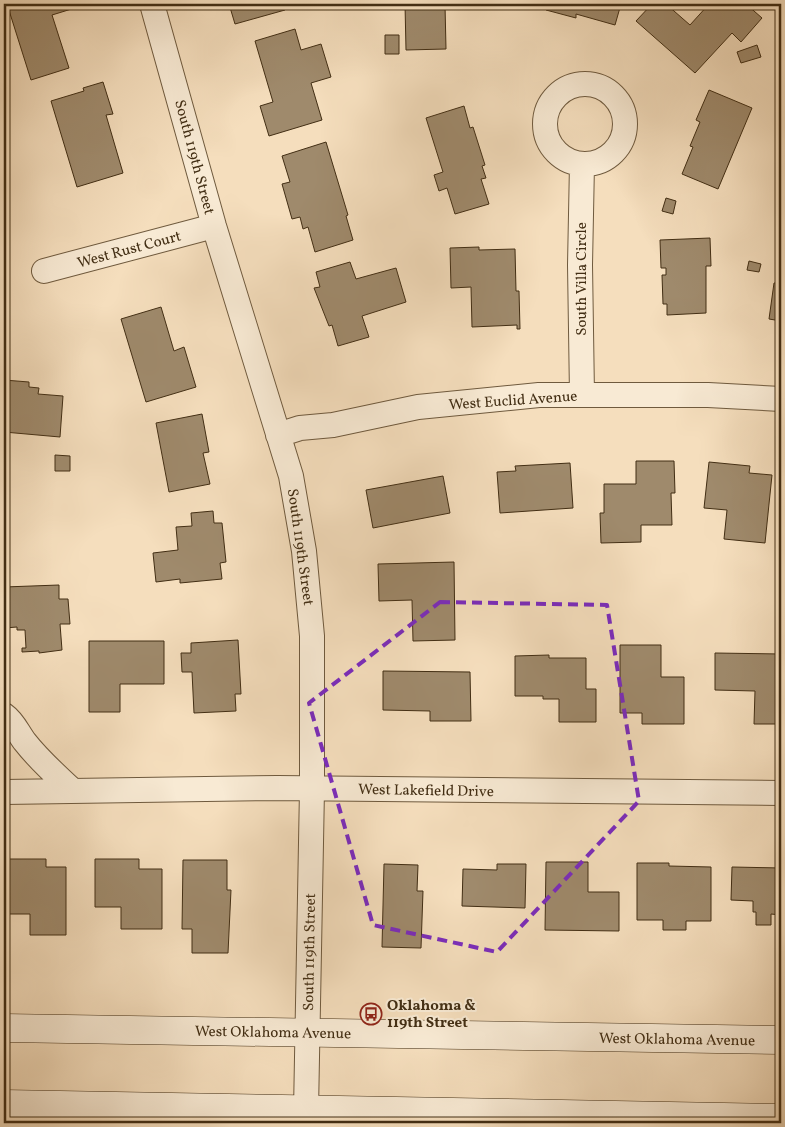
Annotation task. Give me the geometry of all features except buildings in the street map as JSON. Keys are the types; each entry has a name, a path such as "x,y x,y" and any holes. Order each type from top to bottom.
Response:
{"main road":[{"name":"West Oklahoma Avenue","path":"4,1028 781,1040"},
{"path":"4,1104 306,1111 781,1118"}],"street":[{"name":"South 119th Street","path":"152,4 214,226 291,476 306,570 312,636 312,789 306,1111"},
{"name":"South Villa Circle","path":"582,164 580,265 582,395"},
{"name":"West Rust Court","path":"44,272 214,226"},
{"name":"West Euclid Avenue","path":"278,434 300,428 333,425 418,407 540,395 708,395 781,399"},
{"path":"4,715 11,720 25,742 43,762 72,790"},
{"name":"West Lakefield Drive","path":"4,792 312,789 781,794"}],"highlighted area":[{"path":"440,602 607,605 639,801 497,952 373,925 309,703"}],"place":[{"name":"Oklahoma & 119th Street","path":"371,1014"}]}
